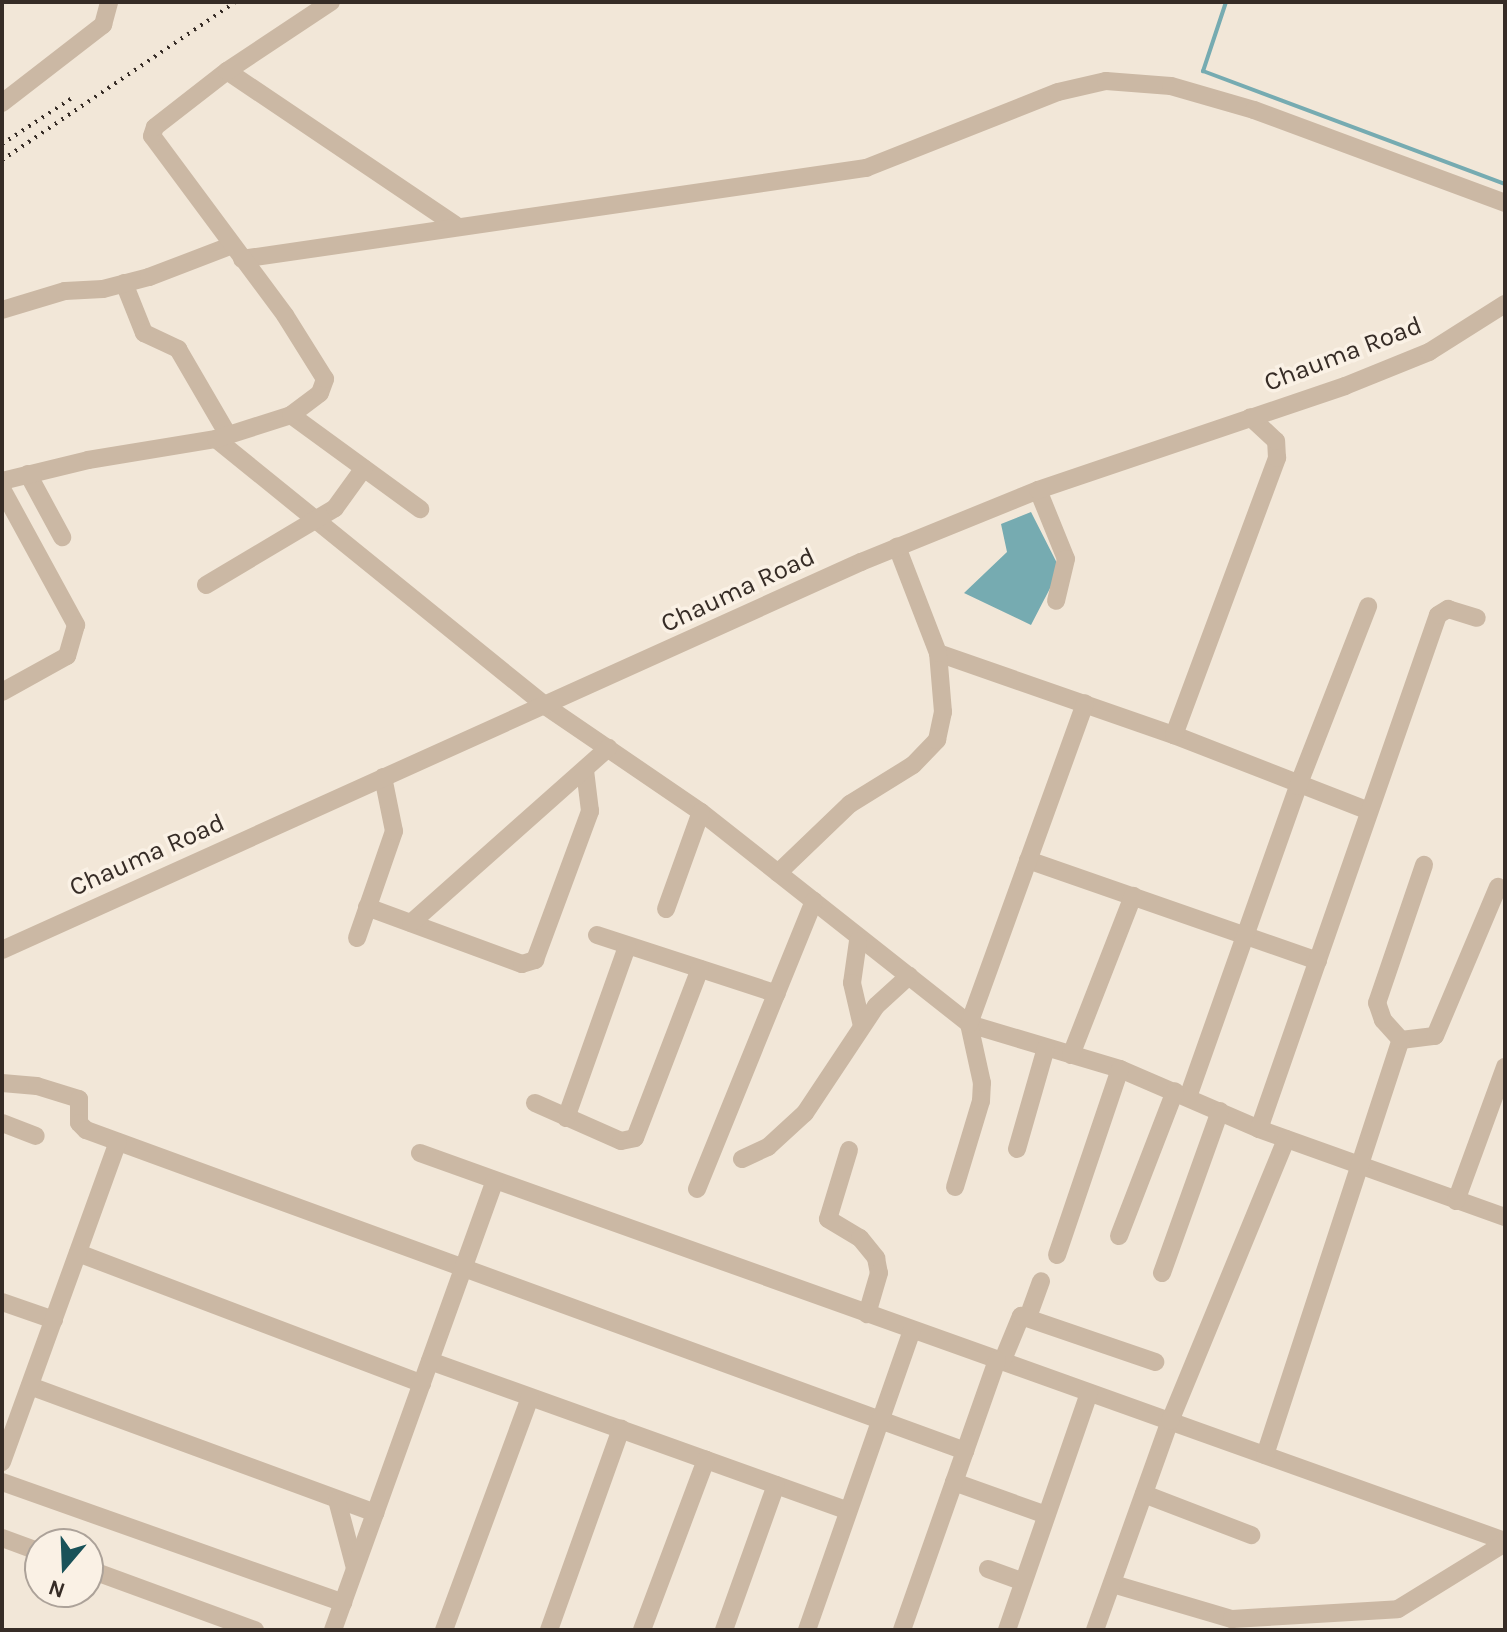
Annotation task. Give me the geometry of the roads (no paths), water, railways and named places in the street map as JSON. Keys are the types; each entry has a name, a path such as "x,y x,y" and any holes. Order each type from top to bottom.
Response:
{"street":[{"path":"2,103 103,25 109,2"},
{"path":"2,481 222,437 291,415 314,400 325,379 272,295 236,253 152,136 155,127 227,71 331,2"},
{"path":"227,71 455,225"},
{"path":"2,310 65,291 124,283 236,253 866,168 1058,92 1106,81 1171,86 1254,110 1505,203"},
{"path":"124,283 144,333 178,349 222,437 315,522 547,707 701,812 814,901 858,941 909,976 969,1024 1120,1069 1259,1129 1505,1217"},
{"name":"Chauma Road","path":"2,950 897,547 1038,490 1429,352 1505,304"},
{"path":"291,415 420,509"},
{"path":"1174,735 1280,448 1250,417"},
{"path":"206,585 315,522 341,503 364,468"},
{"path":"28,474 62,537"},
{"path":"2,489 76,625 67,656 34,679 2,692"},
{"path":"1038,490 1066,559 1056,601"},
{"path":"778,873 850,804 913,765 937,740 943,712 938,653 897,547"},
{"path":"1119,1236 1247,936 1298,786 1368,606"},
{"path":"1259,1129 1438,615 1448,609 1477,618"},
{"path":"938,653 1174,735 1298,786 1369,811"},
{"path":"955,1187 981,1101 982,1083 969,1024 1085,703"},
{"path":"411,923 585,772 608,748"},
{"path":"367,907 522,964 535,960 590,811 585,772"},
{"path":"357,938 394,831 383,777"},
{"path":"666,909 701,812"},
{"path":"1028,860 1318,961"},
{"path":"1401,1040 1383,1020 1377,1003 1424,865"},
{"path":"1401,1040 1426,1039 1440,1029 1498,887"},
{"path":"1071,1055 1133,896"},
{"path":"697,1189 814,901"},
{"path":"597,935 777,994"},
{"path":"858,941 852,983 862,1026"},
{"path":"566,1118 627,947"},
{"path":"535,1103 621,1141 635,1138 700,969"},
{"path":"742,1159 768,1147 805,1113 862,1026 909,976"},
{"path":"1265,1455 1401,1040"},
{"path":"1017,1149 1046,1048"},
{"path":"1456,1201 1505,1067"},
{"path":"1057,1255 1120,1069"},
{"path":"2,1083 29,1084 79,1099 81,1127 118,1142 965,1451"},
{"path":"1162,1273 1220,1111"},
{"path":"2,1123 36,1136"},
{"path":"1095,1630 1170,1421 1286,1139"},
{"path":"2,1462 118,1142"},
{"path":"849,1150 828,1219 860,1238 876,1258 879,1273 867,1314"},
{"path":"420,1153 1505,1542"},
{"path":"333,1630 495,1181"},
{"path":"78,1253 422,1384"},
{"path":"1028,1317 1041,1281"},
{"path":"2,1302 54,1320"},
{"path":"902,1630 965,1451 1021,1316 1155,1362"},
{"path":"807,1630 912,1330"},
{"path":"430,1361 848,1511"},
{"path":"30,1386 375,1513"},
{"path":"1007,1630 1089,1393"},
{"path":"444,1630 530,1397"},
{"path":"549,1630 621,1429"},
{"path":"642,1630 706,1460"},
{"path":"2,1482 343,1603"},
{"path":"954,1482 1046,1515"},
{"path":"724,1630 776,1485"},
{"path":"1144,1494 1251,1535"},
{"path":"337,1500 355,1568"},
{"path":"2,1538 24,1546"},
{"path":"1113,1584 1232,1619 1398,1609 1505,1542"},
{"path":"988,1569 1023,1582"},
{"path":"104,1575 255,1630"}],"water":[{"path":"1031,512 1060,569 1031,625 964,593 1007,552 1001,524"}],"waterway":[{"path":"1226,2 1203,71 1505,184"}],"railway":[{"path":"2,160 235,2"},
{"path":"2,144 72,98"}]}
